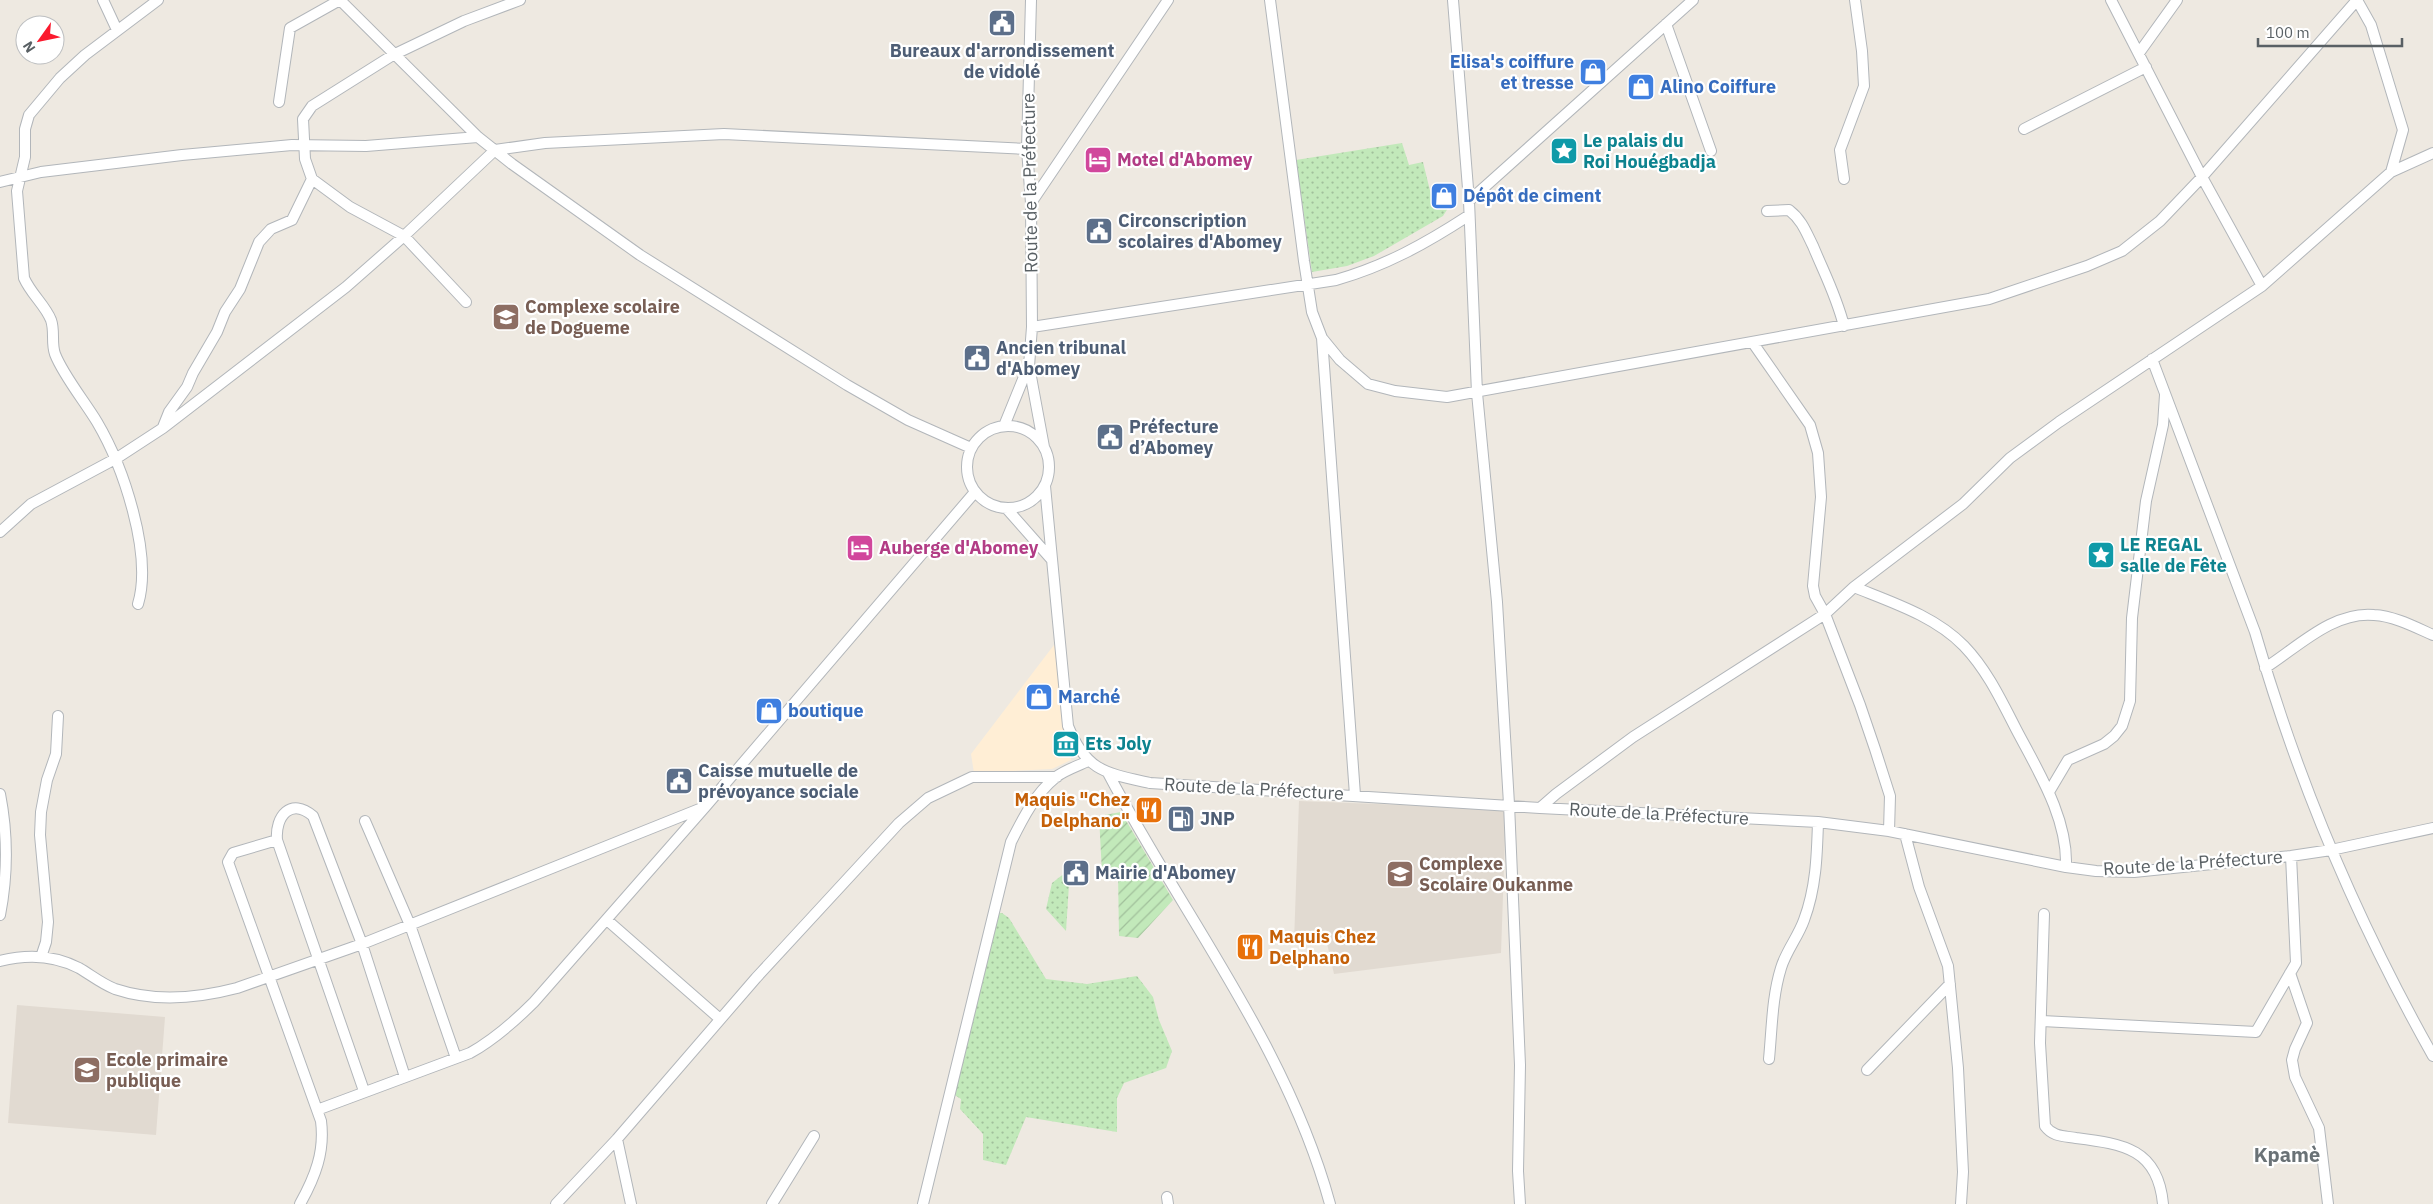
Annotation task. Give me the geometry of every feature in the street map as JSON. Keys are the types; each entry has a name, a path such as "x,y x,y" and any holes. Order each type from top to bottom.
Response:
{"street":[{"path":"103,0 116,30"},
{"path":"138,604 143,581 130,501 116,458 54,353 50,319 29,289 24,278 17,205 19,177 24,157 26,122 29,116 60,78 116,30 158,0"},
{"path":"279,102 290,28 340,0 478,137 640,255 806,359 908,420 971,448"},
{"path":"466,302 404,236 350,207 312,179 307,169 302,119 306,111 393,54 481,14 520,0"},
{"name":"Route de la Préfecture","path":"1031,0 1027,149 1032,204 1032,327 1029,366 1044,446"},
{"path":"1032,204 1168,0"},
{"path":"1270,0 1312,312 1322,338 1356,795"},
{"path":"1453,0 1469,201 1468,216 1477,393 1496,602 1509,804 1520,1065 1518,1171 1520,1204"},
{"path":"1469,201 1693,0"},
{"path":"1844,179 1840,150 1864,86 1862,51 1855,0"},
{"path":"2111,0 2140,53 2202,177 2262,286"},
{"path":"2140,53 2177,0"},
{"path":"1322,338 1340,360 1368,384 1394,391 1439,396 1477,393 1989,299 2087,266 2122,251 2160,221 2202,177 2357,0 2371,25 2403,130 2391,172"},
{"path":"1666,24 1711,151"},
{"path":"2024,129 2146,66"},
{"path":"0,532 18,514 42,497 116,458 163,428 346,287 404,236 495,150 545,143 724,134 1027,149"},
{"path":"0,182 51,171 182,155 303,144 366,146 478,137"},
{"path":"1540,808 1633,737 1658,723 1826,614 1854,587 1963,504 2010,458 2059,422 2262,286 2391,172 2433,153"},
{"path":"163,428 169,412 187,387 217,332 225,312 240,289 259,242 271,229 292,220 312,179"},
{"path":"1768,211 1789,210 1798,217 1826,272 1836,297 1844,326"},
{"path":"1032,327 1308,285 1370,271 1428,242 1468,216"},
{"path":"1753,343 1810,425 1818,453 1821,497 1813,586 1815,596 1826,614 1860,705 1890,796 1889,830"},
{"path":"2152,359 2166,391 2255,632 2265,668 2332,850 2361,916 2433,1056"},
{"name":"Route de la Préfecture","path":"1004,426 1029,366"},
{"path":"2048,792 2068,760 2104,744 2122,726 2128,714 2132,618 2146,501 2163,425 2166,391"},
{"path":"1004,426 1014,426 1031,433 1044,446 1050,466 1045,486 1033,500 1016,508 1007,509 989,504 975,492 967,475 968,457 971,448 984,433 1004,426"},
{"name":"Route de la Préfecture","path":"1045,486 1068,726 1074,742 1088,761 1108,774 1150,783 1509,804 1540,808 1818,822 1889,830 2066,867 2096,871 2134,872 2292,856 2332,850 2433,828"},
{"path":"317,1110 456,1058 493,1040 513,1024 706,806 975,492"},
{"path":"1007,509 1052,560"},
{"path":"1854,587 1939,625 1963,645 1988,677 2048,792 2065,845 2066,867"},
{"path":"2265,668 2323,628 2351,615 2375,615 2433,635"},
{"path":"41,957 46,942 48,922 40,835 41,812 46,785 56,754 58,716"},
{"path":"924,1204 1011,842 1024,815 1039,794 1057,777 1088,761"},
{"path":"1108,774 1274,1061 1306,1132 1330,1204"},
{"path":"556,1204 618,1139 720,1019 899,823 928,798 972,777 1057,777"},
{"path":"0,794 6,843 4,896 0,915"},
{"path":"0,961 27,956 58,960 78,968 115,989 145,995 176,997 218,993 362,944 706,806"},
{"path":"364,1091 277,840 276,827 280,818 288,811 297,808 306,810 313,816 362,944 405,1076"},
{"path":"365,821 410,925 456,1058"},
{"path":"1769,1059 1774,998 1781,967 1804,922 1811,898 1816,869 1818,822"},
{"path":"1905,834 1919,887 1948,966 1958,1068 1962,1172 1960,1204"},
{"path":"277,840 233,853 228,862 317,1110 323,1137 320,1158 314,1176 300,1204"},
{"path":"2042,1021 2256,1032 2296,963 2292,856"},
{"path":"2044,914 2041,1061 2045,1126 2055,1135 2108,1142 2138,1153 2154,1168 2162,1184 2164,1204"},
{"path":"607,920 720,1019"},
{"path":"2290,973 2307,1023 2295,1049 2292,1060 2293,1069 2319,1128 2328,1204"},
{"path":"1867,1070 1950,984"},
{"path":"772,1204 814,1136"},
{"path":"618,1139 631,1204"}],"shaded area":[{"name":"Marché","path":"1057,641 1071,760 1052,769 974,773 971,754"},
{"name":"Complexe Scolaire Oukanme","path":"1299,801 1506,809 1501,953 1334,974 1326,939 1294,942"},
{"name":"Ecole primaire publique","path":"17,1005 165,1017 156,1135 8,1123"}],"green space":[{"path":"1402,143 1409,165 1423,162 1434,207 1450,205 1443,216 1374,256 1347,266 1312,272 1296,160"},
{"path":"1121,812 1173,900 1138,938 1119,936 1118,873 1102,873 1099,816"},
{"path":"1070,869 1066,931 1046,909 1052,883"},
{"path":"997,913 1002,913 1009,918 1046,979 1087,984 1137,976 1153,997 1159,1020 1172,1051 1166,1068 1124,1083 1117,1098 1117,1132 1026,1117 1006,1165 983,1160 983,1134 960,1109 961,1099 953,1094"}],"place":[{"name":"Bureaux d'arrondissement de vidolé","path":"1002,23"},
{"name":"Elisa's coiffure et tresse","path":"1593,72"},
{"name":"Alino Coiffure","path":"1641,87"},
{"name":"Le palais du Roi Houégbadja","path":"1564,151"},
{"name":"Motel d'Abomey","path":"1098,160"},
{"name":"Dépôt de ciment","path":"1444,196"},
{"name":"Circonscription scolaires d'Abomey","path":"1099,231"},
{"name":"Complexe scolaire de Dogueme","path":"506,317"},
{"name":"Ancien tribunal d'Abomey","path":"977,358"},
{"name":"Préfecture d’Abomey","path":"1110,437"},
{"name":"Auberge d'Abomey","path":"860,548"},
{"name":"LE REGAL salle de Fête","path":"2101,555"},
{"name":"Marché","path":"1039,697"},
{"name":"boutique","path":"769,711"},
{"name":"Ets Joly","path":"1066,744"},
{"name":"Caisse mutuelle de prévoyance sociale","path":"679,781"},
{"name":"Maquis \"Chez Delphano\"","path":"1149,810"},
{"name":"JNP","path":"1181,819"},
{"name":"Mairie d'Abomey","path":"1076,873"},
{"name":"Complexe Scolaire Oukanme","path":"1400,874"},
{"name":"Maquis Chez Delphano","path":"1250,947"},
{"name":"Ecole primaire publique","path":"87,1070"}],"district":[{"name":"Kpamè","path":"2287,1155"}]}
